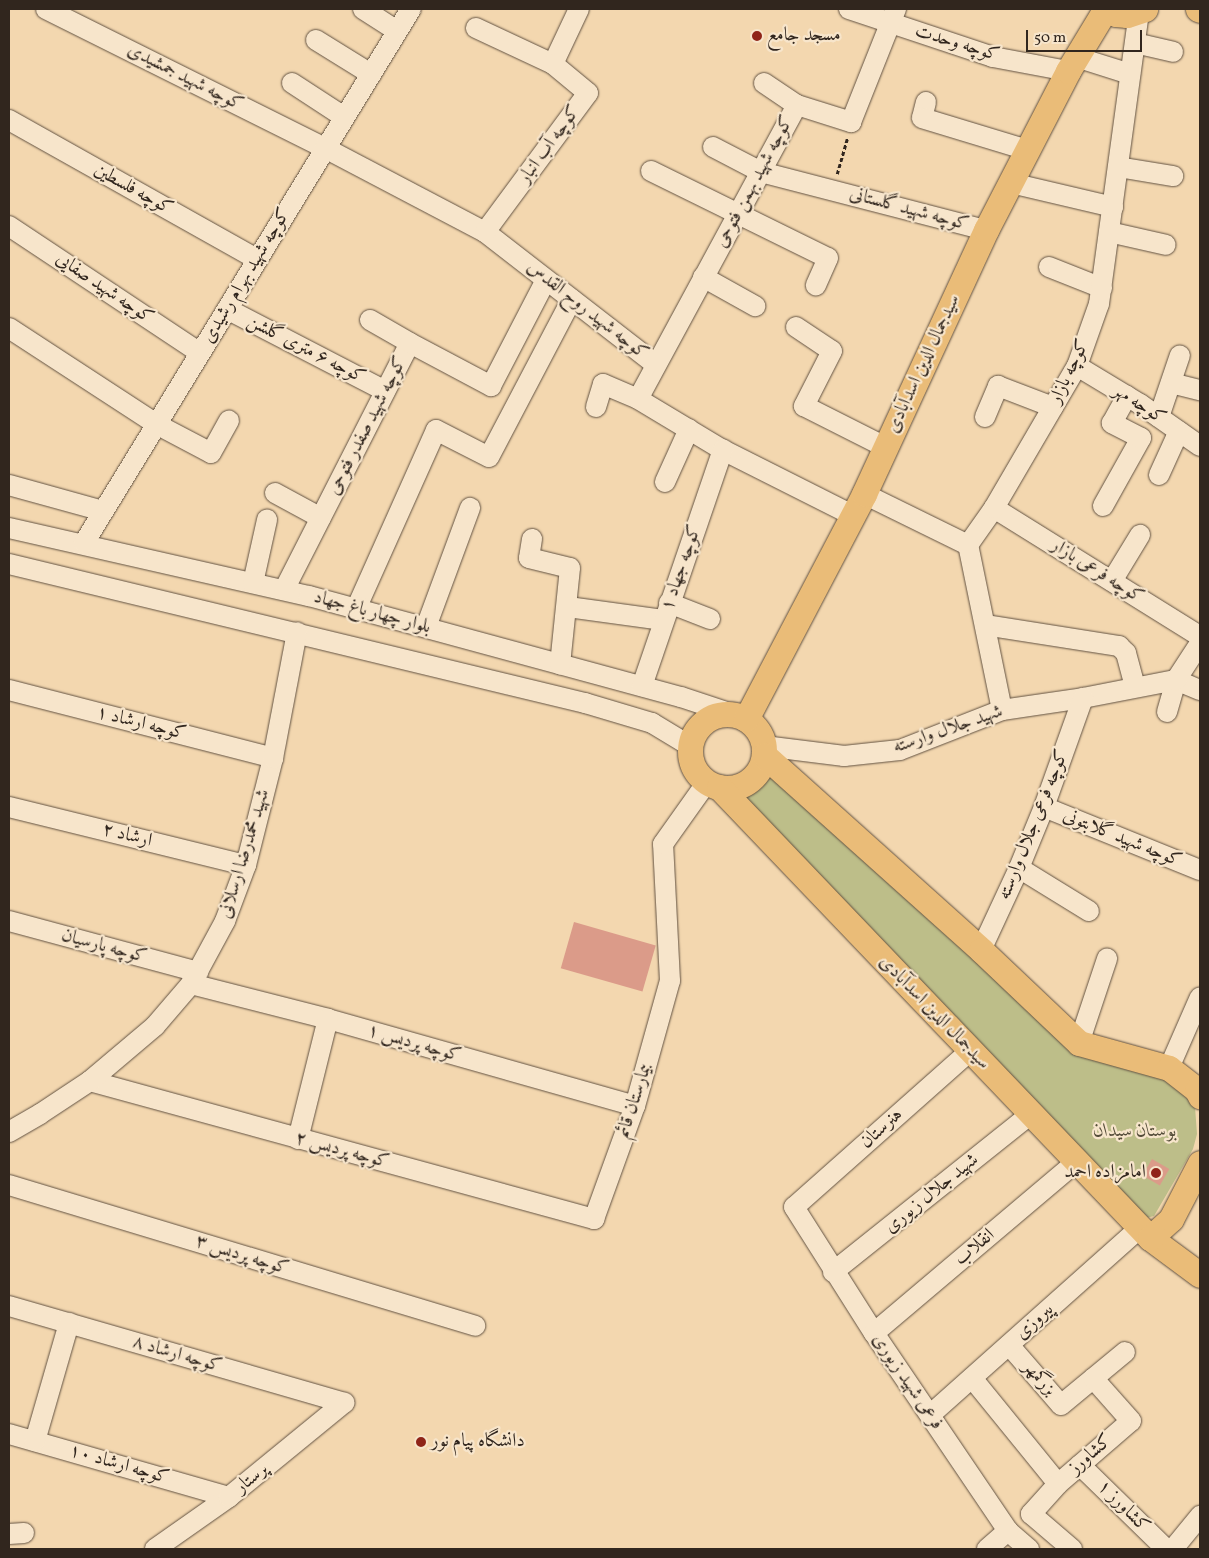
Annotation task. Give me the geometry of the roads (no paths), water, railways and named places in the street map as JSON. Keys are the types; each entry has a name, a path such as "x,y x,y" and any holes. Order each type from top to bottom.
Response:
{"main road":[{"path":"1104,9 1127,14 1142,10"},
{"name":"سیدجمال الدین اسدآبادی","path":"739,716 858,505 986,230 1072,64 1104,9"},
{"path":"764,750 761,767 754,777 743,784 731,788 713,784 694,766 690,746 700,725 720,714 739,716 756,728 764,750 1079,1043 1169,1068 1198,1090 1200,1096"},
{"name":"سیدجمال الدین اسدآبادی","path":"713,784 1145,1233 1200,1275"},
{"path":"1145,1233 1171,1219 1200,1163"}],"street":[{"name":"کوچه شهید جمشیدی","path":"46,9 325,148"},
{"path":"364,9 397,31"},
{"name":"کوچه شهید بهرام رشیدی","path":"84,543 410,9"},
{"path":"553,64 579,9"},
{"name":"کوچه وحدت","path":"849,9 893,16 993,57 1072,64 1130,74"},
{"name":"کوچه بازار","path":"968,545 994,508 1077,366 1100,304 1130,74 1142,10"},
{"name":"کوچه شهید بهمن فتوحی","path":"655,364 797,104 851,122 893,16"},
{"name":"کوچه آب انبار","path":"476,28 553,64 588,93 485,232"},
{"path":"316,40 371,74"},
{"path":"1135,44 1173,52"},
{"path":"292,83 344,118"},
{"path":"764,83 797,104"},
{"path":"926,102 922,118 1027,150"},
{"name":"کوچه فلسطین","path":"9,120 257,259"},
{"name":"کوچه شهید گلستانی","path":"713,147 761,172 986,230"},
{"name":"کوچه شهید روح القدس","path":"325,148 485,232 655,364 638,398"},
{"path":"1118,166 1173,176"},
{"path":"651,171 737,215 828,258 816,285"},
{"path":"1011,183 1113,207"},
{"name":"کوچه شهید صفایی","path":"9,226 200,353"},
{"path":"1109,232 1166,245"},
{"path":"1049,267 1102,288"},
{"path":"703,277 755,306"},
{"name":"کوچه شهید صفدر فتوحی","path":"284,590 410,343 491,386 546,280"},
{"path":"356,609 436,430 489,457 572,299"},
{"name":"کوچه ۶ متری گلشن","path":"227,309 385,391"},
{"path":"370,320 410,343"},
{"path":"796,327 832,351 804,406 886,447"},
{"path":"9,328 156,424 211,454 229,421"},
{"path":"1159,417 1180,355"},
{"name":"کوچه مهر","path":"1077,366 1127,396 1200,446"},
{"path":"1171,383 1200,390"},
{"path":"596,407 603,384 638,398 723,450 858,505 968,545 1002,710"},
{"path":"985,417 998,386 1053,407"},
{"path":"1103,506 1140,438 1112,423 1127,396"},
{"path":"665,482 689,429"},
{"path":"1158,475 1179,431"},
{"name":"کوچه جهاد ۱","path":"642,686 666,611 723,450"},
{"path":"9,485 103,511"},
{"path":"276,493 321,518"},
{"path":"426,626 470,508"},
{"name":"کوچه فرعی بازار","path":"994,508 1200,636"},
{"path":"253,583 267,520"},
{"name":"بلوار چهار باغ جهاد","path":"9,528 84,543 284,590 426,626 642,686 739,716"},
{"path":"1112,581 1140,536"},
{"path":"532,539 529,558 570,568 568,607 560,664"},
{"name":"بلوار چهار باغ جهاد","path":"9,564 297,632 595,706 652,723 690,746"},
{"path":"568,607 666,611 710,619"},
{"path":"985,625 1119,646 1126,653 1135,686"},
{"name":"شهید محمدرضا ارسلانی","path":"9,1132 90,1081 155,1026 195,978 225,921 246,864 273,758 297,632"},
{"path":"1167,712 1176,680 1200,643"},
{"path":"1176,680 1200,690"},
{"name":"شهید جلال وارسته","path":"764,750 844,756 900,750 1002,710 1083,698 1135,686 1176,680"},
{"name":"کوچه ارشاد ۱","path":"9,690 273,758"},
{"name":"کوچه فرعی جلال وارسته","path":"980,950 1019,868 1044,807 1083,698"},
{"name":"بیمارستان قائم","path":"594,1218 635,1106 670,981 663,844 713,784"},
{"name":"ارشاد ۲","path":"9,807 246,864"},
{"name":"کوچه شهید گلابتونی","path":"1044,807 1200,870"},
{"path":"1019,868 1090,911"},
{"name":"کوچه پارسیان","path":"9,921 195,978"},
{"path":"1079,1043 1107,958"},
{"name":"کوچه پردیس ۱","path":"195,978 328,1019 635,1106"},
{"path":"1169,1068 1200,997"},
{"path":"298,1139 328,1019"},
{"name":"هنرستان","path":"794,1207 970,1051"},
{"name":"کوچه پردیس ۲","path":"90,1081 594,1218"},
{"name":"شهید جلال زیوری","path":"834,1272 1030,1115"},
{"name":"انقلاب","path":"874,1333 1076,1162"},
{"name":"کوچه پردیس ۳","path":"9,1184 474,1326"},
{"name":"فرعی شهید زیوری","path":"794,1207 874,1333 1008,1531 1029,1549"},
{"name":"پیروزی","path":"930,1415 1009,1345 1145,1233"},
{"name":"کوچه ارشاد ۸","path":"9,1306 344,1404"},
{"path":"35,1441 69,1324"},
{"name":"بزرگمهر","path":"1009,1345 1061,1405 1094,1378"},
{"path":"1094,1378 1125,1352"},
{"name":"کشاورز","path":"972,1378 1058,1484 1131,1421 1094,1378"},
{"name":"پرستار","path":"155,1549 229,1497 344,1404"},
{"name":"کوچه ارشاد ۱۰","path":"9,1434 229,1497"},
{"name":"کشاورز ۱","path":"1080,1465 1166,1549"},
{"path":"1058,1484 1031,1514 1072,1549"},
{"path":"1173,1549 1200,1516"},
{"path":"986,1549 1008,1531"}],"place":[{"name":"مسجد جامع","path":"757,36"},
{"name":"امامزاده احمد","path":"1156,1173"},
{"name":"دانشگاه پیام نور","path":"421,1442"}],"park label":[{"name":"بوستان سیدان","path":"1135,1132"}]}
